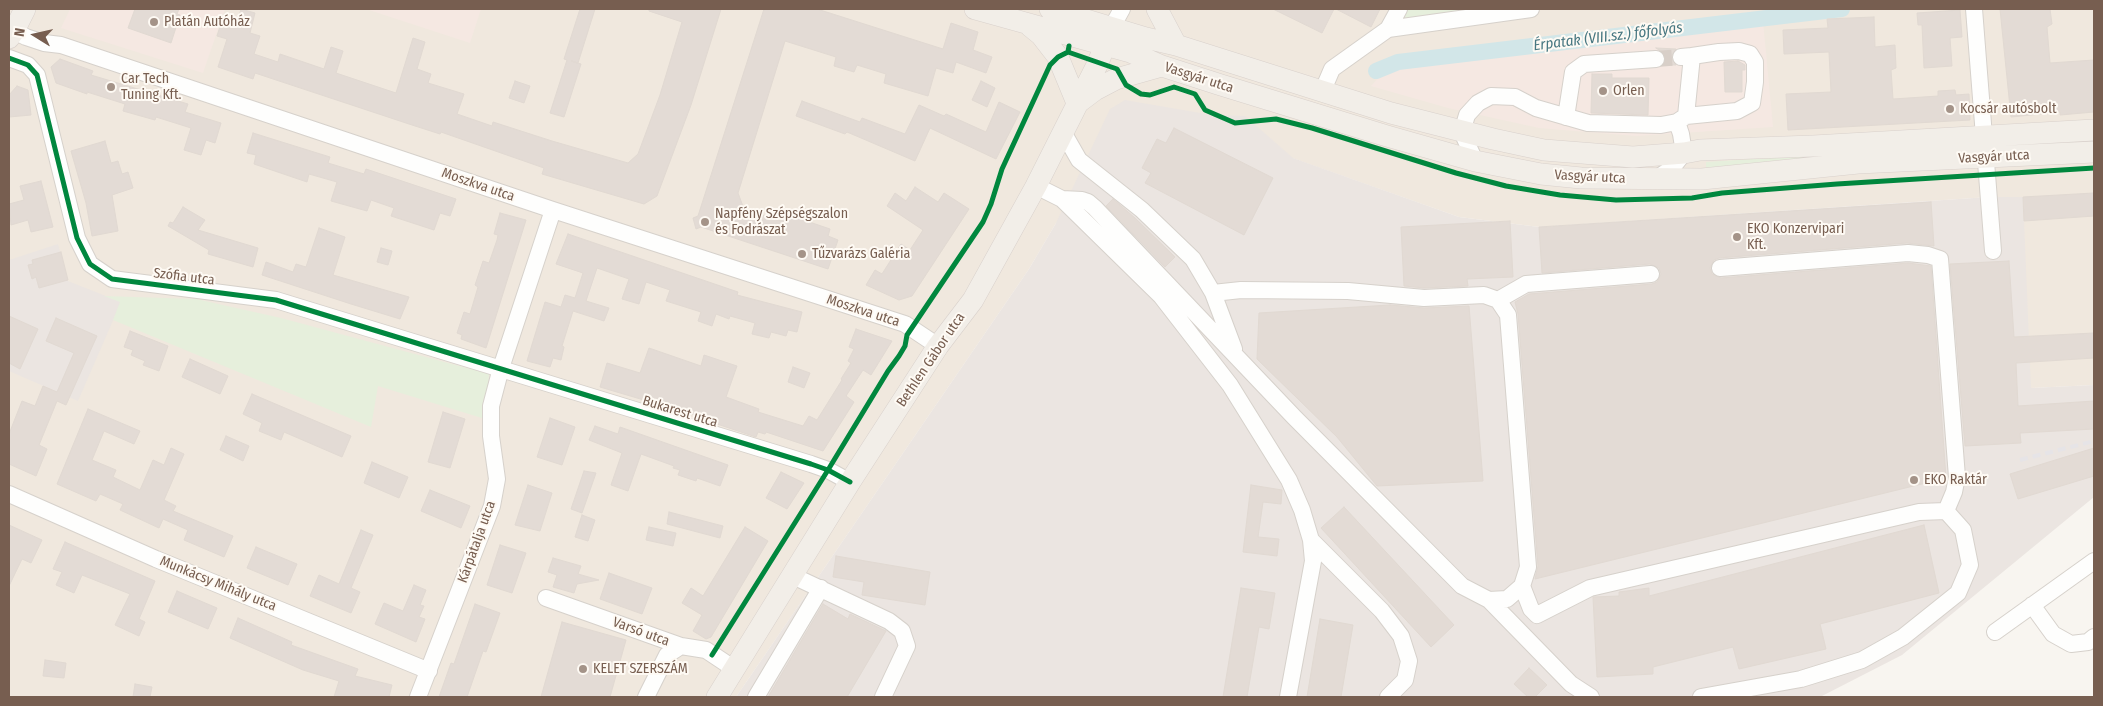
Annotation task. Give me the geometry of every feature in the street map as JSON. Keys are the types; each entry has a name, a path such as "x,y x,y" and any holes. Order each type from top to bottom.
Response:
{"main road":[{"path":"12,34 25,9"},
{"path":"975,9 1029,25 1113,27"},
{"path":"1050,9 1113,27"},
{"path":"1157,9 1176,45"},
{"path":"1029,25 1041,35 1058,56 1077,103 1116,79 1162,66"},
{"name":"Vasgyár utca","path":"1113,27 1391,112 1462,132 1544,150 1633,157 1700,150 1813,146 1984,147 2094,152"},
{"name":"Vasgyár utca","path":"1113,27 1130,52 1162,66 1316,115 1475,161 1541,174 1582,178 1702,179 1858,163 1984,147 2094,130"},
{"name":"Bethlen Gábor utca","path":"717,697 850,482 938,346 973,300 1036,186 1113,27"}],"street":[{"path":"1388,29 1398,9"},
{"path":"1323,90 1332,69 1388,29 1530,9"},
{"path":"1974,9 1993,251"},
{"name":"Moszkva utca","path":"12,34 44,43 61,45 553,210 905,324 938,346"},
{"path":"9,58 28,65 44,43"},
{"path":"1475,161 1462,132 1467,115 1478,103 1491,96 1515,97 1536,108 1588,123 1661,125 1681,119 1737,111 1752,103 1755,62 1750,54 1740,51 1686,57 1681,119 1684,153 1672,168 1656,179"},
{"path":"1566,117 1574,72 1584,64 1656,59"},
{"name":"Szófia utca","path":"28,65 37,75 76,238 90,264 112,279 276,300 501,368"},
{"path":"1063,132 1079,160 1142,210 1193,259 1213,293 1237,358"},
{"path":"1036,186 1062,199 1161,296 1230,385 1289,480 1302,510 1311,540 1313,561 1288,697"},
{"path":"1062,199 1082,200 1095,208 1294,417 1462,586 1489,600 1571,684 1591,697"},
{"name":"Kárpátalja utca","path":"418,697 492,506 497,479 491,436 491,406 501,368 553,210"},
{"path":"1720,268 1908,253 1928,254 1940,259 1957,476 1954,492 1946,511"},
{"path":"1498,300 1526,284 1651,274"},
{"path":"1213,293 1241,290 1348,291 1424,298 1484,295 1498,300 1508,315 1528,567 1522,586 1507,599 1489,600"},
{"name":"Bukarest utca","path":"501,368 812,464 850,482"},
{"name":"Munkácsy Mihály utca","path":"9,494 156,558 429,671"},
{"path":"1522,586 1530,609 1537,615 1590,588 1919,512 1946,511"},
{"path":"1701,697 1801,679 1862,660 1903,637 1958,593 1970,564 1963,530 1946,511"},
{"path":"1311,540 1382,611 1401,636 1409,661 1404,680 1388,697"},
{"path":"1995,632 2094,561"},
{"path":"791,575 889,621 902,631 907,646 883,697"},
{"path":"756,697 821,588"},
{"name":"Varsó utca","path":"546,598 681,646 706,650 734,668"},
{"path":"2032,604 2052,634 2071,644 2088,642 2094,637"},
{"path":"646,697 667,655 681,646"}],"shaded area":[{"path":"9,9 2094,9 2094,385 2031,388 1989,197 1539,227 1459,217 1292,158 1245,117 1212,115 1056,223 1029,269 736,697 9,697"},
{"path":"70,9 225,9 203,73 61,28"},
{"path":"366,9 481,9 470,43"},
{"path":"1763,21 1773,127 1636,136 1539,128 1448,108 1371,86 1385,70"},
{"name":"EKO Konzervipari Kft.","path":"1125,100 1212,115 1245,116 1293,158 1459,217 1539,227 1989,197 2023,197 2031,388 2094,385 2094,497 1902,655 1820,697 736,697 1029,269 1056,223 1110,109"},
{"path":"58,244 68,281 121,302 78,401 9,371 9,260"}],"green space":[{"path":"1399,9 1531,9 1388,29"},
{"path":"1956,146 1706,169 1706,162"},
{"path":"104,296 196,299 281,318 489,374 485,419 378,386 371,427 113,320 120,302"}],"building":[{"name":"Platán Autóház","path":"135,9 179,9 177,14 180,15 171,43 128,28"},
{"path":"241,9 255,13 250,33 260,36 254,54 278,62 280,54 324,69 331,47 343,51 336,73 396,93 413,38 425,42 417,69 431,74 428,83 464,94 457,114 492,126 493,122 628,163 638,154 660,95 682,22 649,11 649,9 721,9 691,105 657,196 644,204 542,174 544,168 441,132 440,134 255,73 253,79 218,67 227,39 217,36 224,14 238,19"},
{"path":"580,9 595,9 578,63 571,61 581,64 564,117 550,113 567,60 564,59"},
{"path":"764,9 817,9 943,49 951,23 978,32 973,50 992,57 986,73 956,62 953,73 936,68 928,96 884,83 886,74 857,65 854,72 834,66 836,57 785,41 738,193 744,209 781,221 783,213 830,229 828,236 838,240 828,269 701,227 696,229 693,218 698,216"},
{"path":"1273,9 1334,9 1322,33"},
{"path":"1336,9 1380,9 1371,27"},
{"path":"2000,9 2050,9 2052,24 2047,27 2050,63 2094,60 2094,112 2060,115 2060,112 2011,117"},
{"path":"1960,10 1962,37 1950,38 1952,66 1924,68 1922,25 1918,25 1917,13"},
{"path":"1874,17 1875,47 1895,45 1896,68 1891,70 1893,99 1938,96 1938,91 1955,90 1956,95 1969,94 1970,120 1788,130 1786,94 1831,92 1829,52 1784,54 1783,30 1828,28 1827,19"},
{"path":"1656,48 1676,49 1671,57 1676,65 1664,65 1665,54"},
{"path":"60,59 93,71 91,75 188,104 185,112 221,123 215,143 206,140 201,155 184,150 191,128 156,117 155,120 123,111 125,104 56,83 51,67"},
{"path":"1738,61 1745,65 1745,70 1742,70 1742,92 1725,92 1724,62"},
{"path":"1592,74 1612,74 1612,78 1649,78 1648,115 1591,113"},
{"path":"515,81 530,86 524,103 509,98"},
{"path":"981,81 995,88 987,107 972,100"},
{"path":"17,86 28,90 31,115 9,117 9,95"},
{"path":"802,101 860,122 862,118 905,134 919,105 944,116 946,114 986,132 999,102 1020,112 996,159 930,128 915,161 847,132 845,134 796,116"},
{"path":"1174,128 1273,178 1244,235 1145,183 1151,173 1142,168 1157,139 1166,143"},
{"path":"253,133 330,157 328,163 364,174 366,169 456,199 450,216 440,213 434,230 391,216 394,208 371,200 367,211 331,201 337,182 309,174 307,182 254,164 256,155 247,153"},
{"path":"105,141 111,163 118,161 122,174 128,172 133,188 112,195 118,231 92,236 86,203 71,151"},
{"path":"41,181 53,227 31,232 28,220 11,225 9,204 24,200 20,186"},
{"path":"915,187 938,202 944,193 969,209 912,296 899,300 866,285 875,270 882,274 901,244 910,250 923,230 887,206 895,193 906,201"},
{"path":"2094,193 2094,216 2024,221 2023,197"},
{"path":"1113,199 1175,257 1165,267 1106,206"},
{"path":"1931,202 1934,246 1907,243 1719,258 1714,260 1710,268 1712,274 1721,278 1908,263 1931,266 1946,478 1535,579 1538,566 1518,314 1515,302 1529,294 1652,284 1657,282 1661,274 1659,268 1650,264 1542,273 1539,227"},
{"path":"183,207 205,220 198,230 258,248 253,267 208,254 209,250 168,226 170,222 173,223"},
{"path":"500,213 526,220 486,348 461,339 462,335 457,333 464,312 470,314 478,287 475,285 483,261 489,263 497,240 498,235 494,234"},
{"path":"1510,221 1513,277 1467,279 1468,286 1424,288 1404,286 1401,227"},
{"path":"319,228 345,237 333,275 409,297 400,319 262,275 266,262 293,272 296,264 306,267"},
{"path":"568,234 738,292 737,295 802,312 797,332 788,330 786,336 771,332 769,338 752,334 755,323 730,316 729,319 716,314 712,326 698,321 701,312 666,301 670,290 646,282 639,304 622,299 629,279 597,268 586,301 609,308 604,321 573,311 562,346 564,347 561,360 553,358 550,367 527,361 545,302 561,307 565,295 575,298 583,273 556,264"},
{"path":"381,248 392,251 388,265 377,262"},
{"path":"61,252 68,280 39,288 36,277 32,279 28,265 33,264 32,260"},
{"path":"2009,261 2014,337 2094,333 2094,358 2016,363 2018,406 2094,401 2094,429 2020,433 2021,443 1965,446 1950,264"},
{"path":"1390,305 1424,308 1469,306 1483,481 1377,486 1337,437 1257,359 1259,313"},
{"path":"9,316 38,329 20,369 9,363"},
{"path":"56,318 97,336 66,405 57,401 39,445 47,449 36,476 9,464 9,434 22,401 35,406 43,386 57,392 74,353 46,341"},
{"path":"856,329 892,341 871,375 863,370 846,396 854,402 823,451 766,432 765,434 758,432 756,437 711,422 711,420 600,387 607,363 640,373 649,348 701,366 704,355 737,366 726,397 759,409 758,412 803,426 809,416 817,420 842,380 851,363 848,361 854,349 849,347"},
{"path":"130,331 168,346 159,371 143,365 145,361 131,355 133,350 124,347"},
{"path":"190,359 228,376 220,394 182,377"},
{"path":"793,367 810,373 804,388 788,382"},
{"path":"252,394 351,436 342,457 284,432 281,440 259,431 262,423 243,414"},
{"path":"88,409 140,431 134,444 104,431 92,460 116,470 113,477 140,490 153,460 164,465 171,448 184,454 164,500 176,506 173,511 233,536 224,557 184,540 188,530 163,519 159,528 120,510 123,504 100,494 96,501 57,484"},
{"path":"443,412 465,419 450,468 428,462"},
{"path":"550,418 575,427 562,465 537,457"},
{"path":"595,426 618,434 620,427 728,465 720,486 697,478 696,481 678,475 680,470 673,468 674,466 641,454 628,491 611,485 622,453 589,440"},
{"path":"226,436 249,446 243,461 220,450"},
{"path":"2094,448 2094,476 2018,499 2010,474"},
{"path":"372,462 408,477 399,498 364,483"},
{"path":"584,471 596,473 582,513 571,509"},
{"path":"781,472 804,483 787,509 766,498"},
{"path":"528,485 552,493 540,531 515,525"},
{"path":"1251,485 1282,490 1281,504 1263,502 1258,537 1279,539 1277,556 1243,552"},
{"path":"430,490 470,506 461,528 421,511"},
{"path":"1344,507 1454,625 1431,647 1321,528"},
{"path":"669,512 723,526 720,538 667,524"},
{"path":"582,515 595,520 588,541 575,537"},
{"path":"9,525 42,540 31,563 22,559 9,586"},
{"path":"1924,525 1939,593 1820,624 1826,649 1739,669 1733,647 1653,667 1653,674 1597,677 1593,597 1619,596 1619,592 1649,588 1649,596"},
{"path":"649,527 676,533 673,546 646,540"},
{"path":"745,527 768,541 711,637 706,639 693,631 702,615 682,603 691,588 703,596"},
{"path":"361,530 373,535 351,588 360,592 351,613 310,596 319,575 339,584"},
{"path":"65,542 155,581 139,619 145,622 139,636 115,625 130,594 82,575 74,593 56,585 62,572 53,569"},
{"path":"500,545 526,553 512,593 487,585"},
{"path":"256,547 297,564 288,585 247,568"},
{"path":"836,556 930,572 925,605 862,595 864,582 833,577"},
{"path":"553,558 581,566 578,574 599,580 577,584 574,593 553,587 557,575 548,572"},
{"path":"609,573 652,588 642,614 600,599"},
{"path":"414,585 426,590 420,605 424,606 419,617 425,619 416,642 375,624 384,603 403,611"},
{"path":"1241,588 1275,593 1269,629 1259,627 1247,697 1223,697"},
{"path":"177,591 217,608 208,629 168,612"},
{"path":"475,604 500,613 486,652 483,651 467,697 439,697 451,663 454,664"},
{"path":"823,604 848,619 850,614 886,631 847,697 768,697"},
{"path":"238,618 292,642 291,645 358,669 355,676 392,685 389,697 334,697 339,681 303,670 230,638"},
{"path":"1320,619 1353,625 1341,697 1307,697"},
{"name":"KELET SZERSZÁM","path":"562,622 626,640 610,697 541,697"},
{"path":"45,660 66,663 64,678 43,676"},
{"path":"1529,668 1547,685 1535,697 1528,697 1514,684"},
{"path":"135,684 152,687 150,697 133,697"}],"waterway":[{"name":"Érpatak (VIII.sz.) főfolyás","path":"1376,71 1398,62 1842,9"}],"tunnel":[{"path":"1656,59 1681,57"}],"railway":[{"path":"2020,460 2094,441"}],"cycle path":[{"path":"712,655 899,356 905,346 907,335 983,222 1002,169 1050,65 1058,57 1068,52 1069,46"},
{"path":"1068,52 1117,69 1126,85 1141,94 1150,95 1174,87 1195,94 1205,110 1235,123 1276,119 1312,128 1456,173 1506,186 1560,195 1616,200 1692,198 1722,193 1837,184 2094,168"},
{"path":"9,58 28,65 37,75 77,238 90,264 112,279 276,300 811,464 828,470 850,482"}],"place":[{"name":"Platán Autóház","path":"154,22"},
{"name":"Car Tech Tuning Kft.","path":"111,87"},
{"name":"Orlen","path":"1603,91"},
{"name":"Kocsár autósbolt","path":"1950,109"},
{"name":"Napfény Szépségszalon és Fodrászat","path":"705,222"},
{"name":"EKO Konzervipari Kft.","path":"1737,237"},
{"name":"Tűzvarázs Galéria","path":"802,254"},
{"name":"EKO Raktár","path":"1914,480"},
{"name":"KELET SZERSZÁM","path":"583,669"}]}
